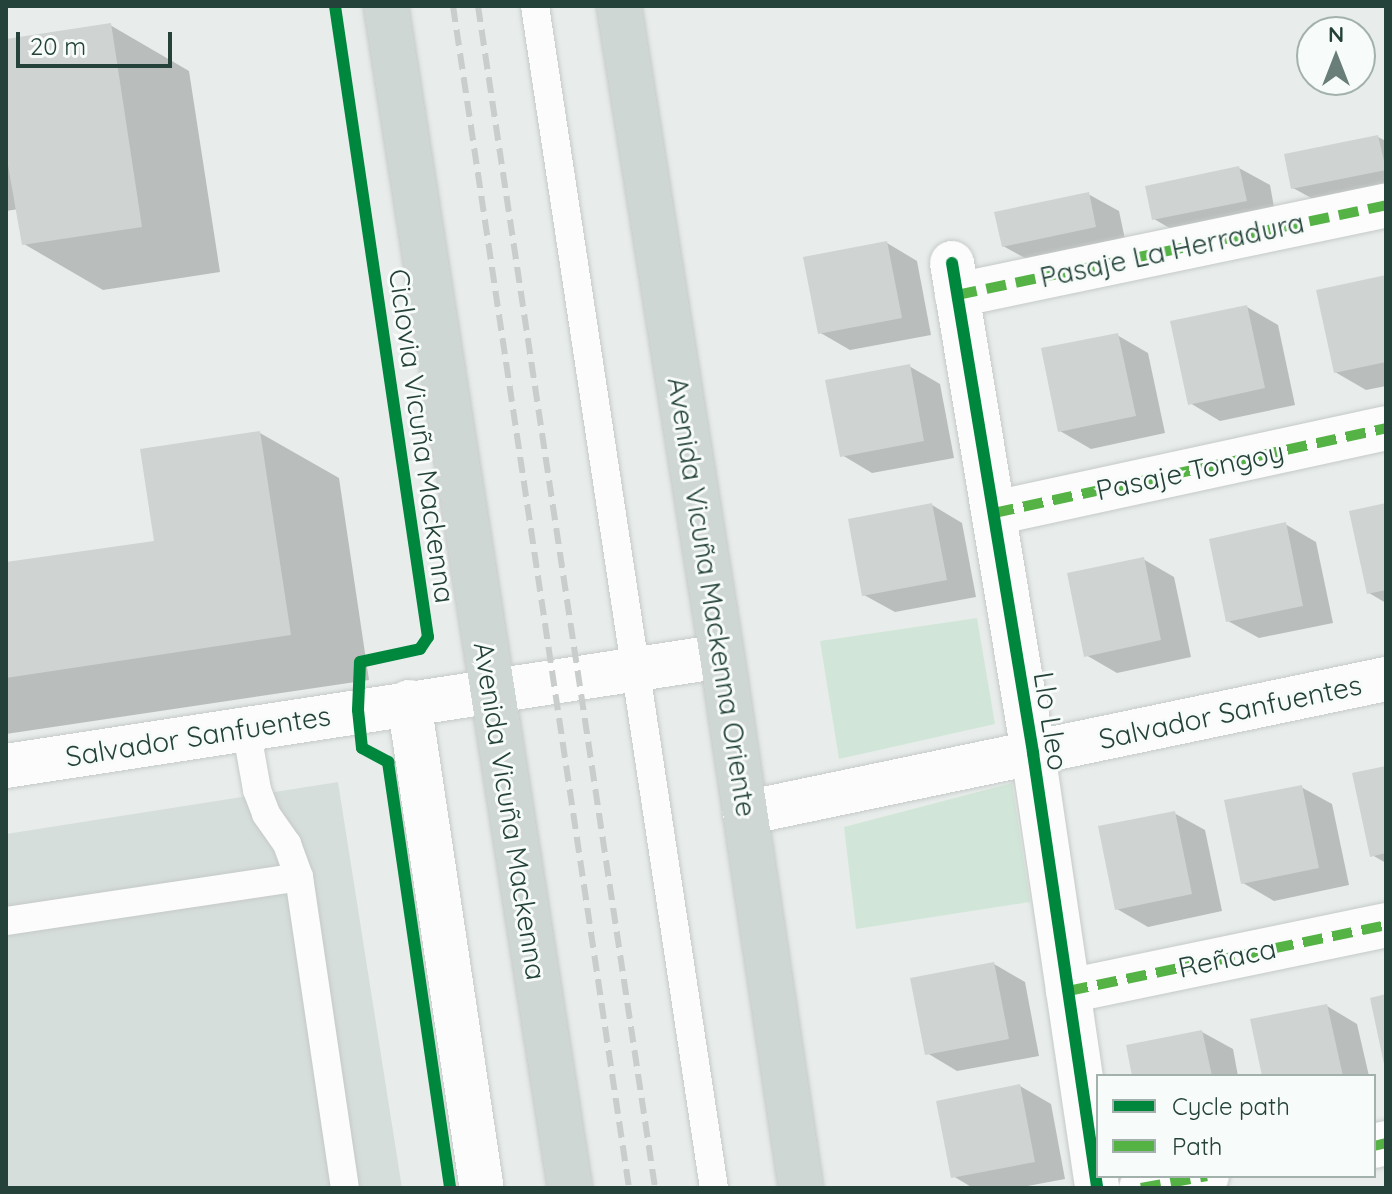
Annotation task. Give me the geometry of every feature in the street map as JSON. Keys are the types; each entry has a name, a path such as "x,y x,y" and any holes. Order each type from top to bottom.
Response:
{"main road":[{"name":"Avenida Vicuña Mackenna","path":"386,6 570,1188"},
{"name":"Avenida Vicuña Mackenna Oriente","path":"619,6 722,656 801,1188"}],"street":[{"name":"Pasaje La Herradura","path":"955,279 1386,205"},
{"name":"Llo Lleo","path":"955,279 1033,753 1097,1188"},
{"name":"Pasaje Tongoy","path":"994,513 1386,428"},
{"name":"Salvador Sanfuentes","path":"6,766 491,689 722,656"},
{"name":"Salvador Sanfuentes","path":"745,813 1386,679"},
{"path":"409,702 482,1188"},
{"name":"Reñaca","path":"1068,991 1386,925"},
{"path":"1141,1188 1196,1178"}],"lane":[{"path":"535,6 714,1188"},
{"path":"246,728 257,790 266,814 287,844 299,877 345,1188"},
{"path":"6,921 299,877"}],"shaded area":[{"path":"338,782 402,1188 6,1188 6,834"}],"green space":[{"path":"977,618 995,724 839,759 820,641"},
{"path":"1012,783 1030,902 856,929 844,827"}],"building":[{"path":"111,23 142,227 22,245 6,154 6,39"},
{"path":"1378,135 1386,170 1291,189 1284,154"},
{"path":"1239,166 1247,201 1152,220 1145,186"},
{"path":"1089,192 1096,227 1002,247 994,212"},
{"path":"887,241 902,318 818,334 803,257"},
{"path":"1386,275 1386,362 1334,373 1316,290"},
{"path":"1247,305 1265,388 1188,405 1170,321"},
{"path":"1118,333 1136,416 1058,432 1041,348"},
{"path":"910,364 924,441 840,457 825,380"},
{"path":"260,431 291,635 6,678 6,562 154,541 140,449"},
{"path":"932,503 947,580 862,596 848,519"},
{"path":"1386,503 1386,590 1367,594 1349,511"},
{"path":"1286,522 1303,606 1226,622 1209,539"},
{"path":"1144,557 1161,640 1084,657 1067,573"},
{"path":"1386,766 1386,853 1370,857 1352,773"},
{"path":"1302,785 1319,868 1241,884 1224,800"},
{"path":"1175,811 1192,894 1115,910 1098,826"},
{"path":"994,962 1009,1039 925,1055 910,978"},
{"path":"1386,994 1386,1069 1385,1069 1370,998"},
{"path":"1327,1004 1343,1074 1262,1074 1250,1019"},
{"path":"1202,1030 1212,1074 1132,1074 1126,1045"},
{"path":"1020,1084 1035,1162 951,1178 936,1101"}],"railway":[{"path":"453,6 629,1188"},
{"path":"478,6 655,1188"}],"marked path":[{"path":"957,295 1386,205"},
{"path":"994,513 1386,428"},
{"path":"1068,991 1386,925"},
{"path":"1376,1146 1386,1143"},
{"path":"1141,1188 1196,1178"}],"cycle path":[{"name":"Ciclovia Vicuña Mackenna","path":"335,6 428,637 420,649 360,662 358,710 362,748 388,762 450,1188"},
{"path":"952,263 1033,753 1097,1188"}]}
